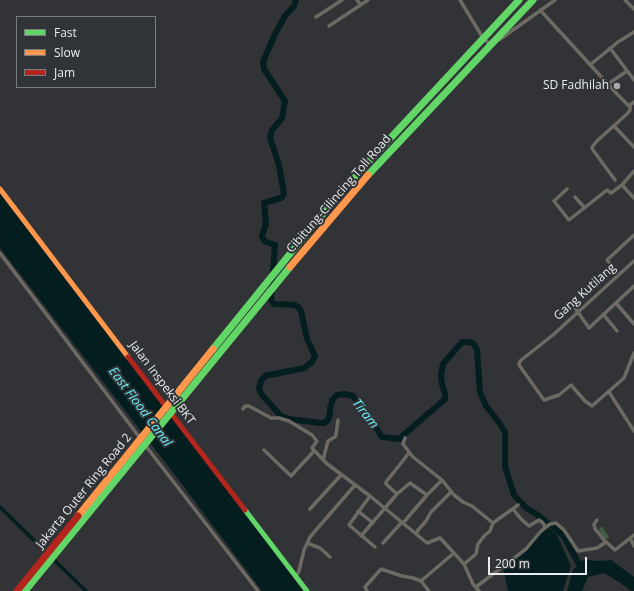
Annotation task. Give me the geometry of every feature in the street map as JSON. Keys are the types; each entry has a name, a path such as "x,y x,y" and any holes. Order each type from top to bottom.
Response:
{"main road":[{"name":"Cibitung-Cilincing Toll Road","path":"17,591 320,218 364,167 519,0"},
{"name":"Cibitung-Cilincing Toll Road","path":"25,591 321,229 364,179 533,0"},
{"name":"Jalan Inspeksi BKT","path":"0,189 306,591"}],"street":[{"path":"316,17 342,0"},
{"path":"357,0 361,5"},
{"path":"329,26 368,0"},
{"path":"460,0 483,38 490,45 555,0"},
{"path":"626,0 634,8"},
{"path":"540,10 629,106 629,112 597,141 592,148 616,180"},
{"path":"590,65 610,48 634,32"},
{"path":"610,48 634,80"},
{"path":"608,84 627,71"},
{"path":"629,106 634,103"},
{"path":"614,126 634,147"},
{"path":"567,189 554,201 568,219 607,190 611,193 622,185 634,171"},
{"path":"622,185 634,198"},
{"path":"575,197 584,208"},
{"path":"619,274 607,260 634,235"},
{"path":"0,253 2,259 258,591"},
{"name":"Gang Kutilang","path":"609,392 592,406 585,401 577,390 570,385 559,395 544,400 519,365 520,361 578,312 634,261"},
{"path":"571,302 589,328 632,288 634,293"},
{"path":"616,303 634,324"},
{"path":"603,314 617,331"},
{"path":"634,353 625,376 609,392 634,431"},
{"path":"243,409 245,406 249,406 271,418 279,418 292,422 316,439 312,447 326,464 370,496 428,544 440,538 464,564 472,584 479,591"},
{"path":"323,460 328,440 336,435 338,420"},
{"path":"404,438 403,444 409,453 442,480 451,492 463,502 472,506 493,523"},
{"path":"264,450 291,476 314,451"},
{"path":"397,494 385,483 409,453"},
{"path":"310,509 341,475"},
{"path":"383,543 442,480"},
{"path":"361,536 397,494 410,483 427,495"},
{"path":"296,577 307,543 315,530 355,485"},
{"path":"416,534 431,512 451,492"},
{"path":"370,496 349,525 375,546"},
{"path":"464,564 476,553 478,544 490,531 493,523 518,505"},
{"path":"513,509 529,526 539,520 548,526"},
{"path":"358,511 373,523"},
{"path":"597,520 594,527 606,542 616,550 634,535"},
{"path":"476,587 529,546 548,526 555,523 559,525 566,533 578,552 599,547 606,542"},
{"path":"630,538 634,546"},
{"path":"307,543 320,548 330,557"},
{"path":"421,581 454,553"},
{"path":"367,591 365,587 380,569 421,581 429,591"}],"green space":[{"path":"602,526 609,537 605,540 598,530"}],"water":[{"name":"East Flood Canal","path":"0,193 303,591 262,591 178,479 0,248"},
{"path":"547,528 557,535 571,566 563,591 508,591 504,568"},
{"path":"583,560 611,560 634,577 634,591 631,591 604,573 588,577 582,591 567,591 573,570"}],"waterway":[{"name":"Tiram","path":"296,0 294,6 285,16 275,34 263,62 264,69 285,101 282,118 272,130 270,138 279,165 284,194 281,198 264,203 266,224 262,236 264,241 275,245 271,298 272,302 274,304 295,305 298,307 301,311 307,339 315,356 312,362 304,368 265,376 261,381 259,389 262,395 281,416 289,419 320,423 324,423 328,420 333,399 337,395 345,394 353,396 364,409 382,437 399,439 445,399 441,376 443,364 462,342 473,343 477,350 480,392 486,406 505,432 505,466 514,495 525,507 563,535 581,568"},
{"path":"0,507 48,554"},
{"path":"52,558 86,591"}],"traffic: fast":[{"path":"213,349 315,223 358,173 519,0"},
{"path":"368,175 533,0"},
{"path":"25,591 290,267"},
{"path":"245,510 307,591"}],"traffic: slow":[{"path":"290,267 368,175"},
{"path":"0,189 128,357"},
{"path":"78,516 213,349"}],"traffic: jam":[{"path":"128,357 245,510"},
{"path":"17,591 78,516"}],"place":[{"name":"SD Fadhilah","path":"617,86"}]}
